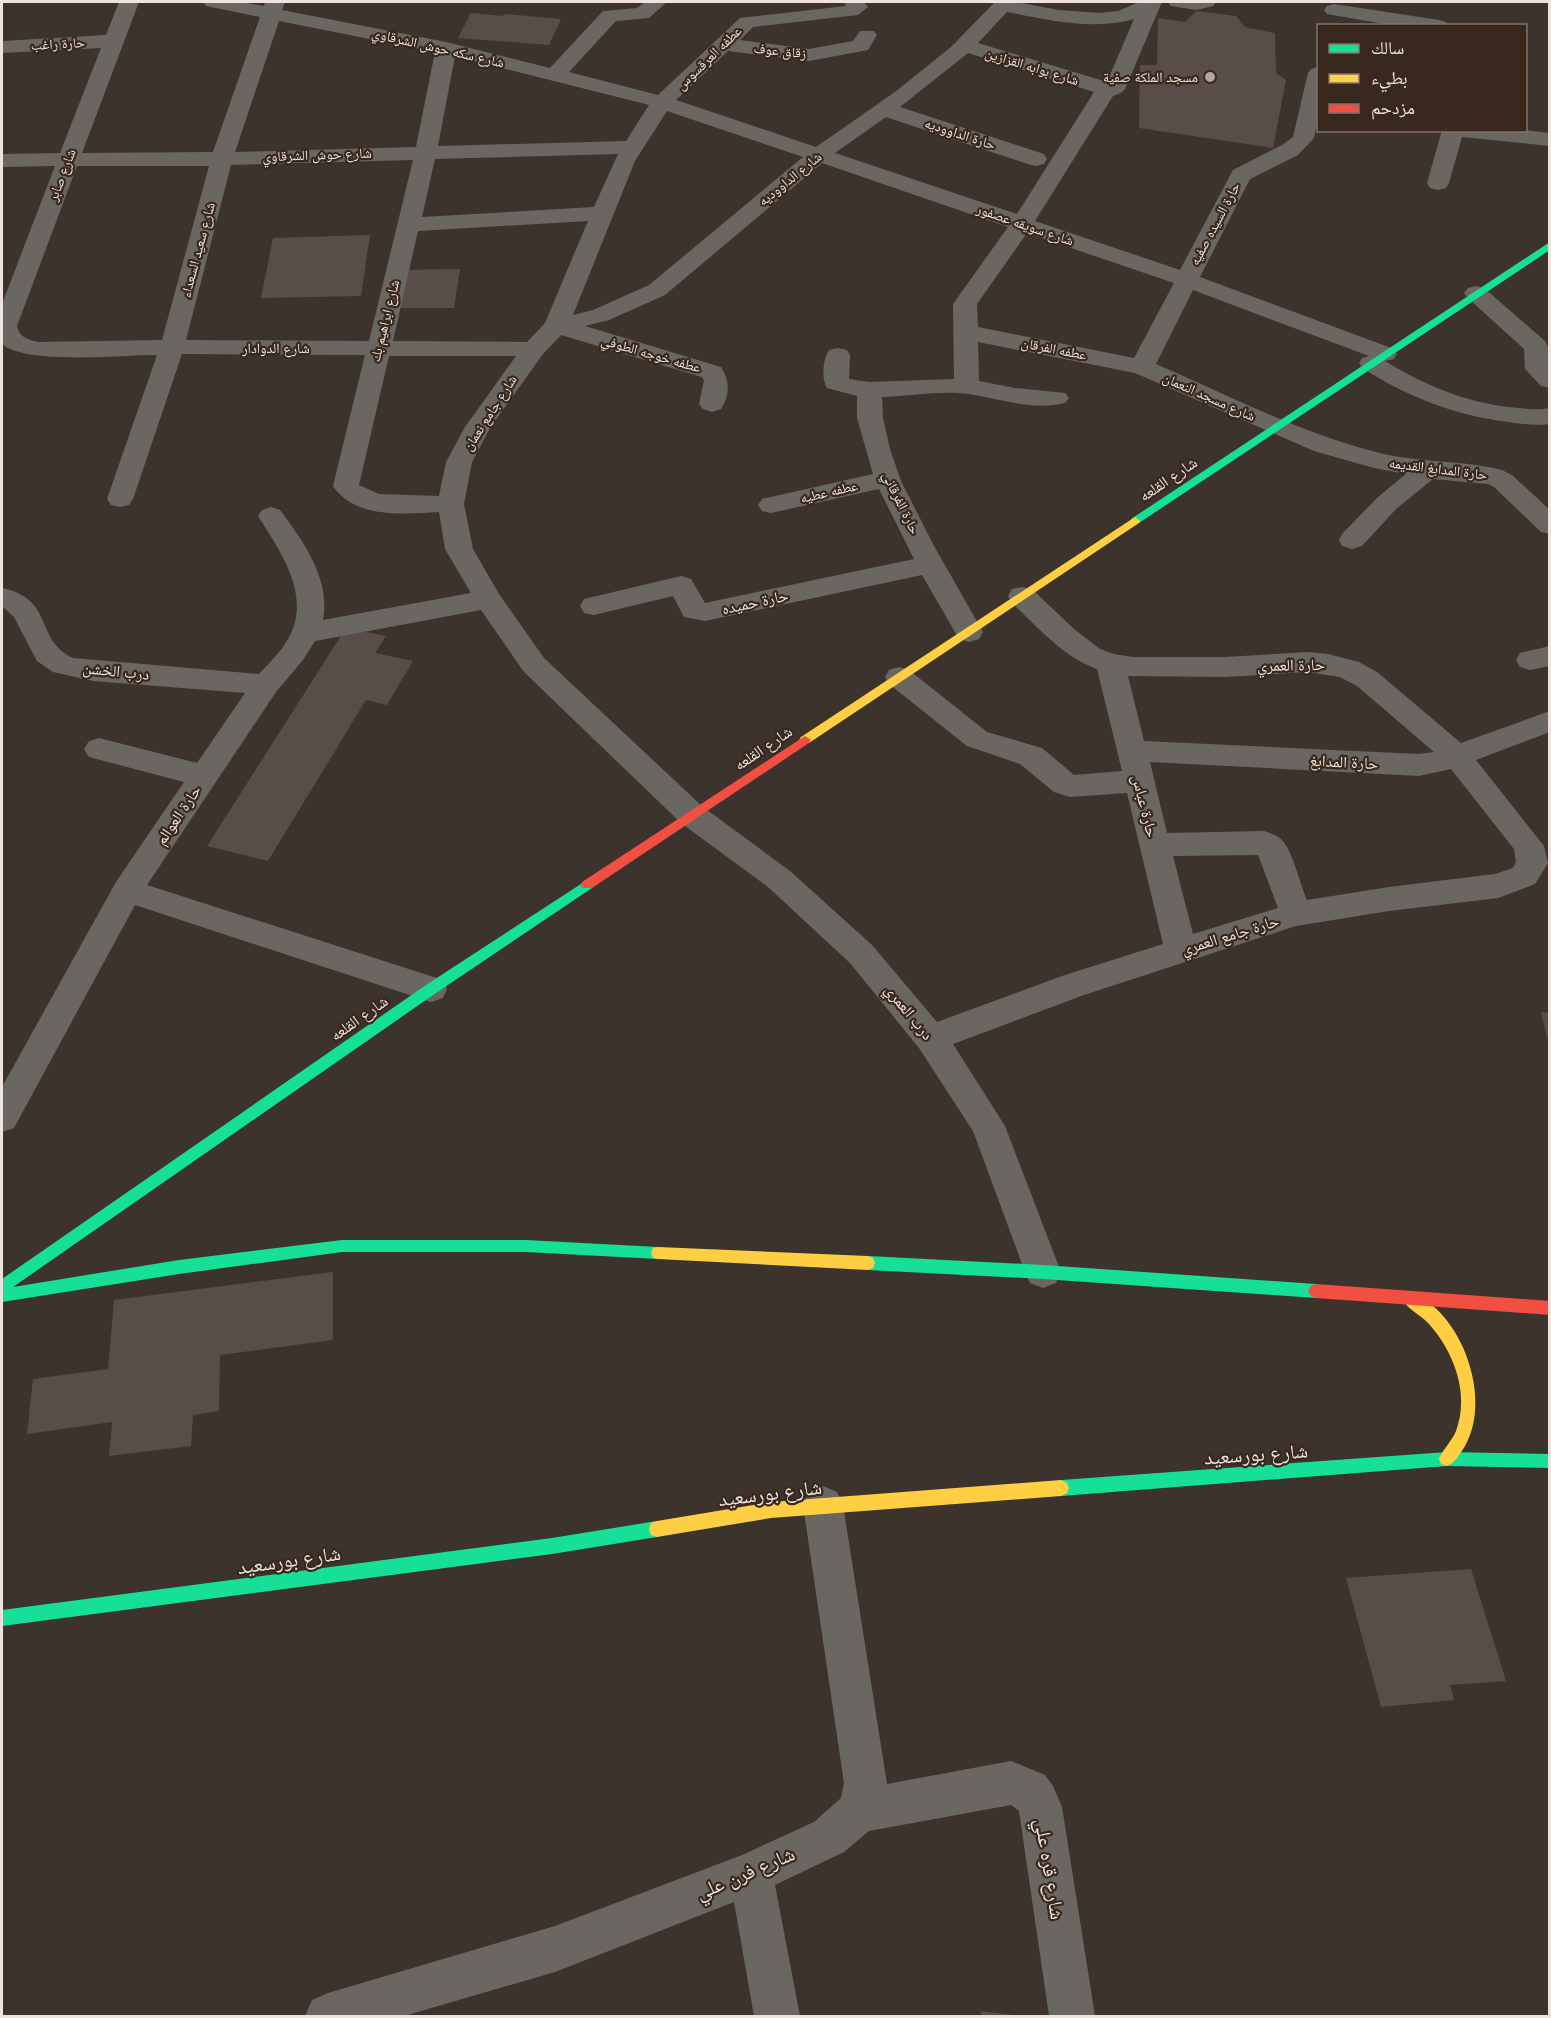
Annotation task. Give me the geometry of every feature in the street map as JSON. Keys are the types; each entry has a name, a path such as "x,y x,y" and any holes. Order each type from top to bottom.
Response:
{"main road":[{"name":"شارع القلعه","path":"2,1287 431,988 1550,245"},
{"path":"2,1296 179,1267 342,1246 526,1246 1043,1272 1550,1308"},
{"path":"1410,1299 1436,1320 1455,1347 1467,1377 1469,1406 1463,1434 1447,1459"},
{"name":"شارع بورسعيد","path":"2,1618 552,1546 771,1510 1447,1459 1550,1461"}],"street":[{"name":"شارع صابر","path":"18,345 7,336 5,326 129,2"},
{"name":"شارع سكه حوش الشرقاوي","path":"213,2 274,7 662,102"},
{"path":"555,75 610,15 642,14 657,2"},
{"name":"عطفه العرقسوس","path":"662,102 747,22 850,11 858,7 854,2"},
{"path":"1178,2 1196,4 1206,2"},
{"path":"1315,2 1335,11 1425,24"},
{"path":"1005,3 1068,18 1092,19 1114,17 1151,3"},
{"name":"شارع الداووديه","path":"556,326 601,315 657,290 819,154 883,109 964,45 1005,3"},
{"path":"968,386 965,304 1022,224 1106,90 1114,89 1151,3"},
{"name":"شارع سعيد السعداء","path":"120,500 172,347 222,159 274,7"},
{"name":"زقاق عوف","path":"723,44 815,55 861,46 867,35"},
{"name":"حارة راغب","path":"2,47 114,41"},
{"name":"شارع بوابه القزازين","path":"964,45 1106,90"},
{"name":"شارع ابراهيم بك","path":"446,48 426,151 346,486 357,499 374,503 451,504"},
{"name":"حارة السيده صفيه","path":"1142,367 1185,279 1241,175 1253,165 1297,147 1303,138 1313,114 1317,81"},
{"name":"شارع جامع نعمان","path":"662,102 624,161 556,326 534,349 478,427 459,462 451,504 459,549 488,599 534,665 692,815"},
{"name":"شارع سويقه عصفور","path":"662,102 1185,279 1378,359 1403,385 1443,401 1487,412 1539,418 1550,416"},
{"name":"حارة الداووديه","path":"883,109 1036,159"},
{"path":"1438,183 1452,132"},
{"path":"1477,132 1550,140"},
{"name":"شارع حوش الشرقاوي","path":"2,160 222,159 426,151 633,147"},
{"path":"408,225 603,213"},
{"path":"1476,293 1536,346 1535,367 1550,381"},
{"name":"عطفه خوجه الطوفي","path":"556,326 712,372 716,380 712,404"},
{"name":"عطفه الفرقان","path":"966,332 1142,367"},
{"name":"شارع الدوادار","path":"18,345 38,349 172,347 534,349"},
{"path":"838,356 836,383 843,386 869,390 968,386 1015,396 1056,399"},
{"name":"شارع مسجد النعمان","path":"1142,367 1277,426"},
{"name":"حارة الفرقاني","path":"869,390 867,408 886,479 969,632"},
{"name":"حارة المدابغ القديمه","path":"1277,426 1323,445 1374,460 1427,470 1480,473 1498,478 1550,526"},
{"path":"1352,540 1387,503 1427,470"},
{"name":"عطفه عطيه","path":"771,505 886,479"},
{"name":"حارة العوالم","path":"2,1118 127,891 266,685 287,660 305,633 312,606 308,580 284,533 271,516"},
{"name":"حارة حميده","path":"594,606 681,585 694,610 705,612 932,564"},
{"name":"حارة العمري","path":"1022,596 1090,657 1110,663 1132,666 1225,668 1306,662 1349,669 1367,679 1455,754 1541,862"},
{"name":"درب الخشن","path":"2,597 10,598 21,606 45,652 56,662 88,670 266,685"},
{"path":"305,633 488,599"},
{"name":"حارة عباس","path":"1110,663 1181,950"},
{"path":"899,677 977,739 1031,756 1065,784 1070,786 1140,781"},
{"name":"حارة المدابغ","path":"1132,751 1419,765 1439,762 1455,754 1550,720"},
{"path":"99,748 204,776"},
{"name":"درب العمري","path":"692,815 779,879 861,954 931,1038 988,1126 1043,1272"},
{"path":"1155,845 1264,843 1271,848 1296,914"},
{"name":"حارة جامع العمري","path":"931,1038 1074,985 1296,914 1389,899 1498,886 1524,876 1541,862"},
{"path":"127,891 431,988"},
{"path":"822,1505 866,1783 859,1811"},
{"name":"شارع قره علي","path":"859,1811 1011,1783 1024,1786 1035,1794 1040,1807 1072,2016"},
{"name":"شارع فرن علي","path":"328,2016 555,1949 752,1873 829,1837 859,1811"},
{"path":"752,1873 777,2016"}],"building":[{"name":"مسجد الملكة صفية","path":"1196,11 1236,16 1245,27 1275,33 1276,73 1286,80 1273,148 1139,128 1140,65 1157,65 1158,18 1185,22"},
{"path":"471,13 561,19 549,45 458,38"},
{"path":"370,235 361,296 261,298 273,238"},
{"path":"460,269 454,308 388,308 395,270"},
{"path":"346,628 386,636 375,653 413,661 387,705 366,700 268,861 207,846"},
{"path":"1541,1012 1550,1013 1549,1045"},
{"path":"333,1272 333,1340 220,1355 219,1411 193,1415 191,1446 109,1456 112,1422 27,1434 33,1379 108,1369 114,1300"},
{"path":"1471,1569 1506,1681 1450,1685 1454,1700 1381,1707 1346,1578"},
{"path":"981,2011 1014,2015 1014,2016 981,2016"}],"traffic: fast":[{"path":"1135,521 1550,245"},
{"path":"2,1287 431,989 587,885"},
{"path":"2,1296 179,1267 342,1246 526,1246 658,1253"},
{"path":"868,1263 1043,1272 1316,1291"},
{"path":"1061,1488 1447,1459 1550,1461"},
{"path":"2,1618 552,1546 657,1529"}],"traffic: slow":[{"path":"805,740 1135,521"},
{"path":"658,1253 868,1263"},
{"path":"1410,1299 1432,1317 1445,1332 1460,1359 1465,1374 1469,1405 1467,1421 1462,1436 1447,1459"},
{"path":"657,1529 771,1510 1061,1488"}],"traffic: jam":[{"path":"587,885 805,740"},
{"path":"1316,1291 1550,1308"}],"place":[{"name":"مسجد الملكة صفية","path":"1210,77"}]}
